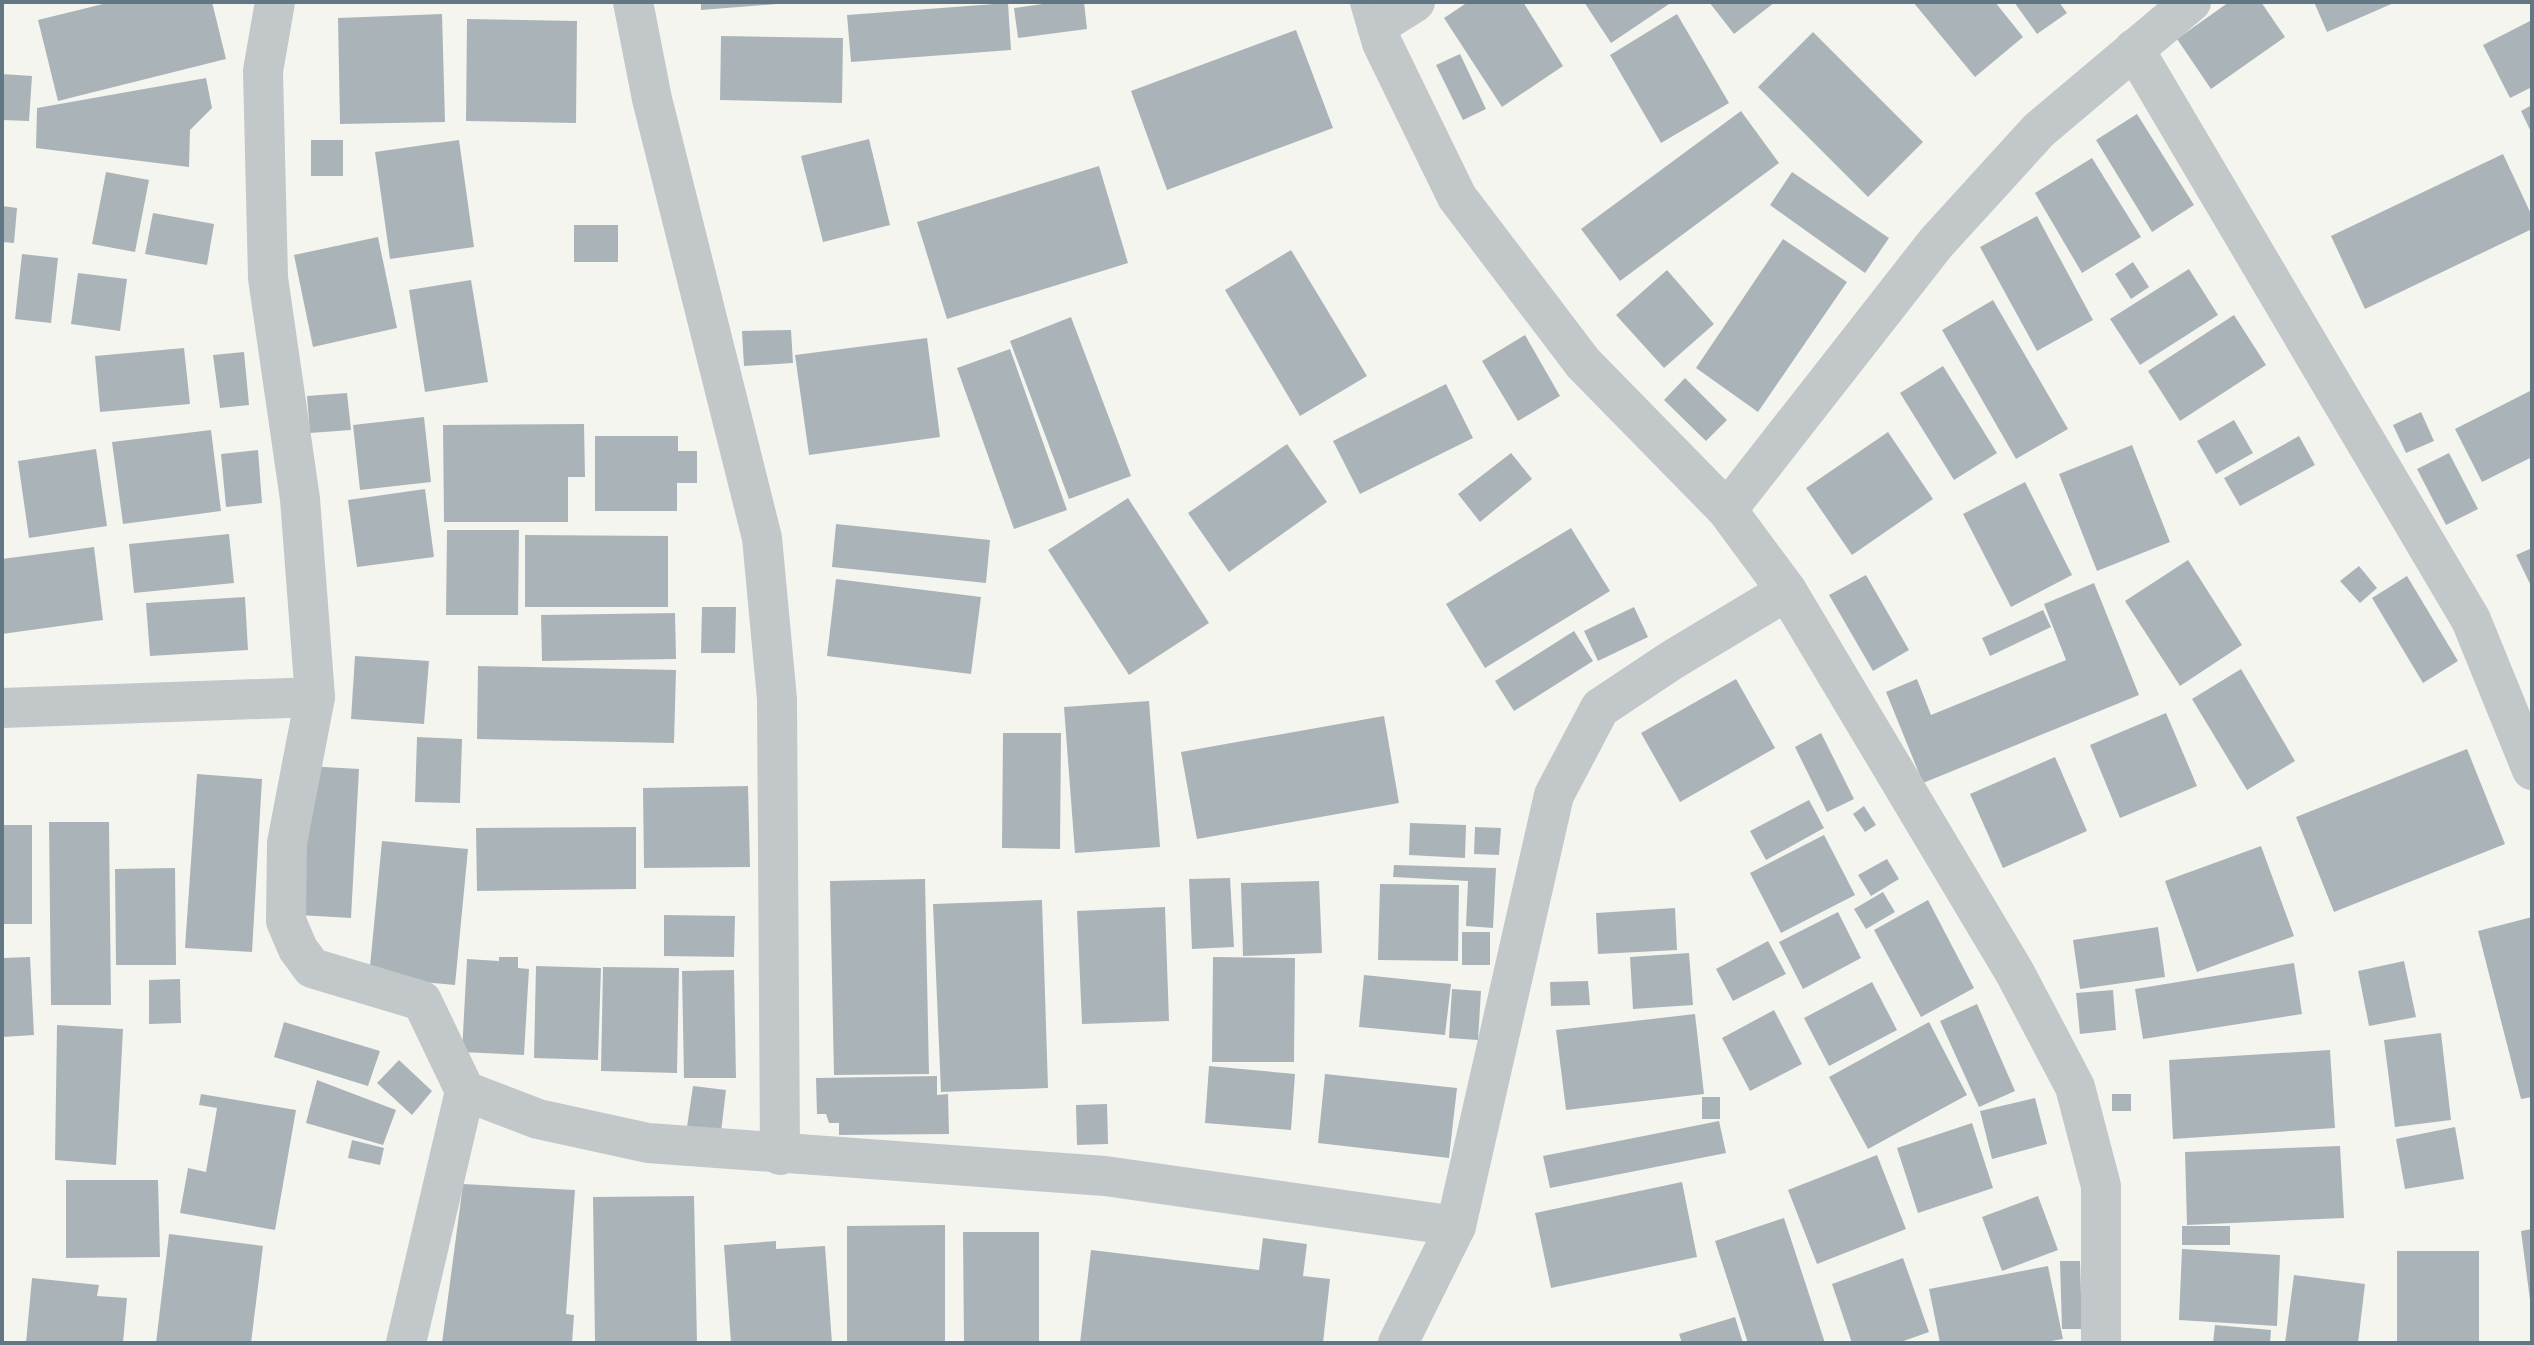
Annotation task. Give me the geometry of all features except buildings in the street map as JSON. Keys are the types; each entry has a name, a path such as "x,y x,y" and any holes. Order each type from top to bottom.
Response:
{"street":[{"path":"275,2 263,71 268,278 300,499 315,697 287,843 286,921 298,949 312,968 422,1001 465,1091 406,1343"},
{"path":"633,2 652,99 762,538 777,699 780,1155"},
{"path":"1415,2 1374,14 1382,43 1457,197 1583,363 1727,510 1787,591 2015,973 2075,1087 2101,1186 2101,1343"},
{"path":"1727,510 1936,243 2039,130 2191,2"},
{"path":"2134,49 2471,620 2532,770"},
{"path":"1398,1343 1456,1226 1554,795 1600,708 1672,660 1787,591"},
{"path":"2,708 315,697"},
{"path":"465,1091 538,1119 648,1143 780,1155 1105,1176 1456,1226"}]}
